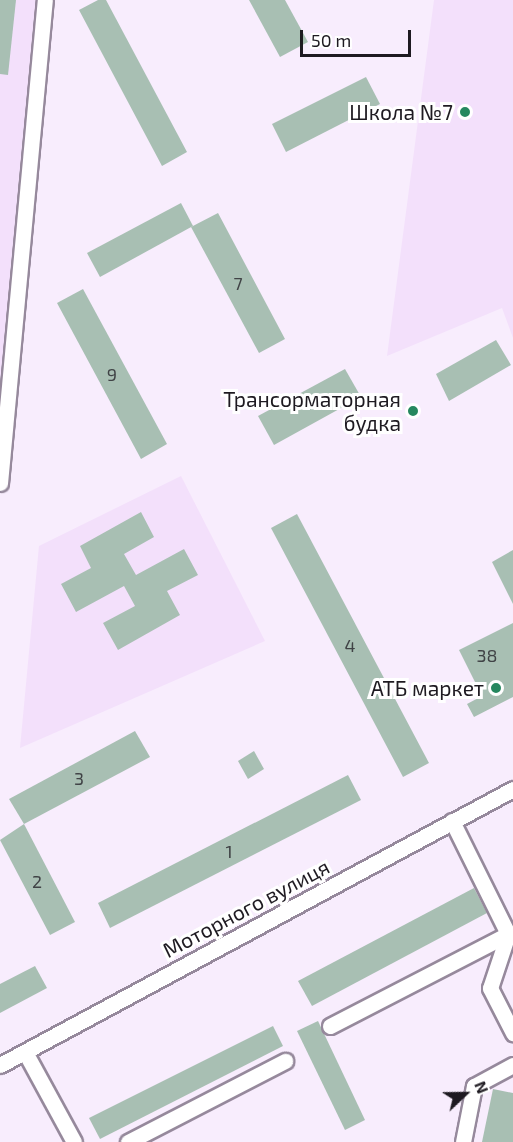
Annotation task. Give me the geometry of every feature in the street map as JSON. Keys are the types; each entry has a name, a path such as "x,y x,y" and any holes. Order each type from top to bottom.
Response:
{"street":[{"path":"0,483 45,0"},
{"name":"Моторного вулиця","path":"0,1065 513,789"},
{"path":"452,821 508,934 490,988 513,1033"},
{"path":"330,1026 508,934"},
{"path":"25,1052 74,1142"},
{"path":"128,1142 285,1061"},
{"path":"463,1142 474,1086 513,1065"}],"shaded area":[{"path":"0,0 40,0 16,316 0,382"},
{"name":"Школа №7","path":"434,0 513,0 513,338 502,308 387,356"},
{"path":"181,476 265,641 20,748 39,546"}],"building":[{"path":"0,0 16,0 8,75 0,74"},
{"path":"98,0 106,0 187,152 162,166 79,10"},
{"path":"249,0 285,0 308,42 280,57"},
{"path":"366,77 380,104 286,152 272,124"},
{"path":"181,203 193,226 100,277 87,253"},
{"path":"218,213 285,339 259,353 191,227"},
{"path":"83,289 167,444 141,459 57,303"},
{"path":"496,340 511,365 449,401 436,374"},
{"path":"345,369 361,397 274,445 258,416"},
{"path":"141,512 154,537 124,554 136,575 184,549 198,575 167,591 180,615 118,650 103,623 135,606 124,586 76,612 61,584 91,568 80,546"},
{"path":"297,514 429,763 403,777 271,528"},
{"path":"513,550 513,604 492,562"},
{"path":"513,623 513,697 474,717 467,704 482,696 459,650"},
{"path":"135,731 150,757 24,824 9,799"},
{"path":"254,751 264,769 248,779 238,761"},
{"path":"348,775 361,800 110,928 98,903"},
{"path":"24,824 75,922 50,935 0,840"},
{"path":"474,888 487,913 312,1006 298,981"},
{"path":"35,966 47,988 0,1013 0,984"},
{"path":"318,1021 365,1120 345,1130 297,1031"},
{"path":"273,1026 283,1046 100,1139 89,1118"},
{"path":"493,1089 513,1093 513,1142 482,1142"}],"place":[{"name":"Школа №7","path":"465,112"},
{"name":"Трансорматорная будка","path":"413,411"},
{"name":"АТБ маркет","path":"496,688"}]}
